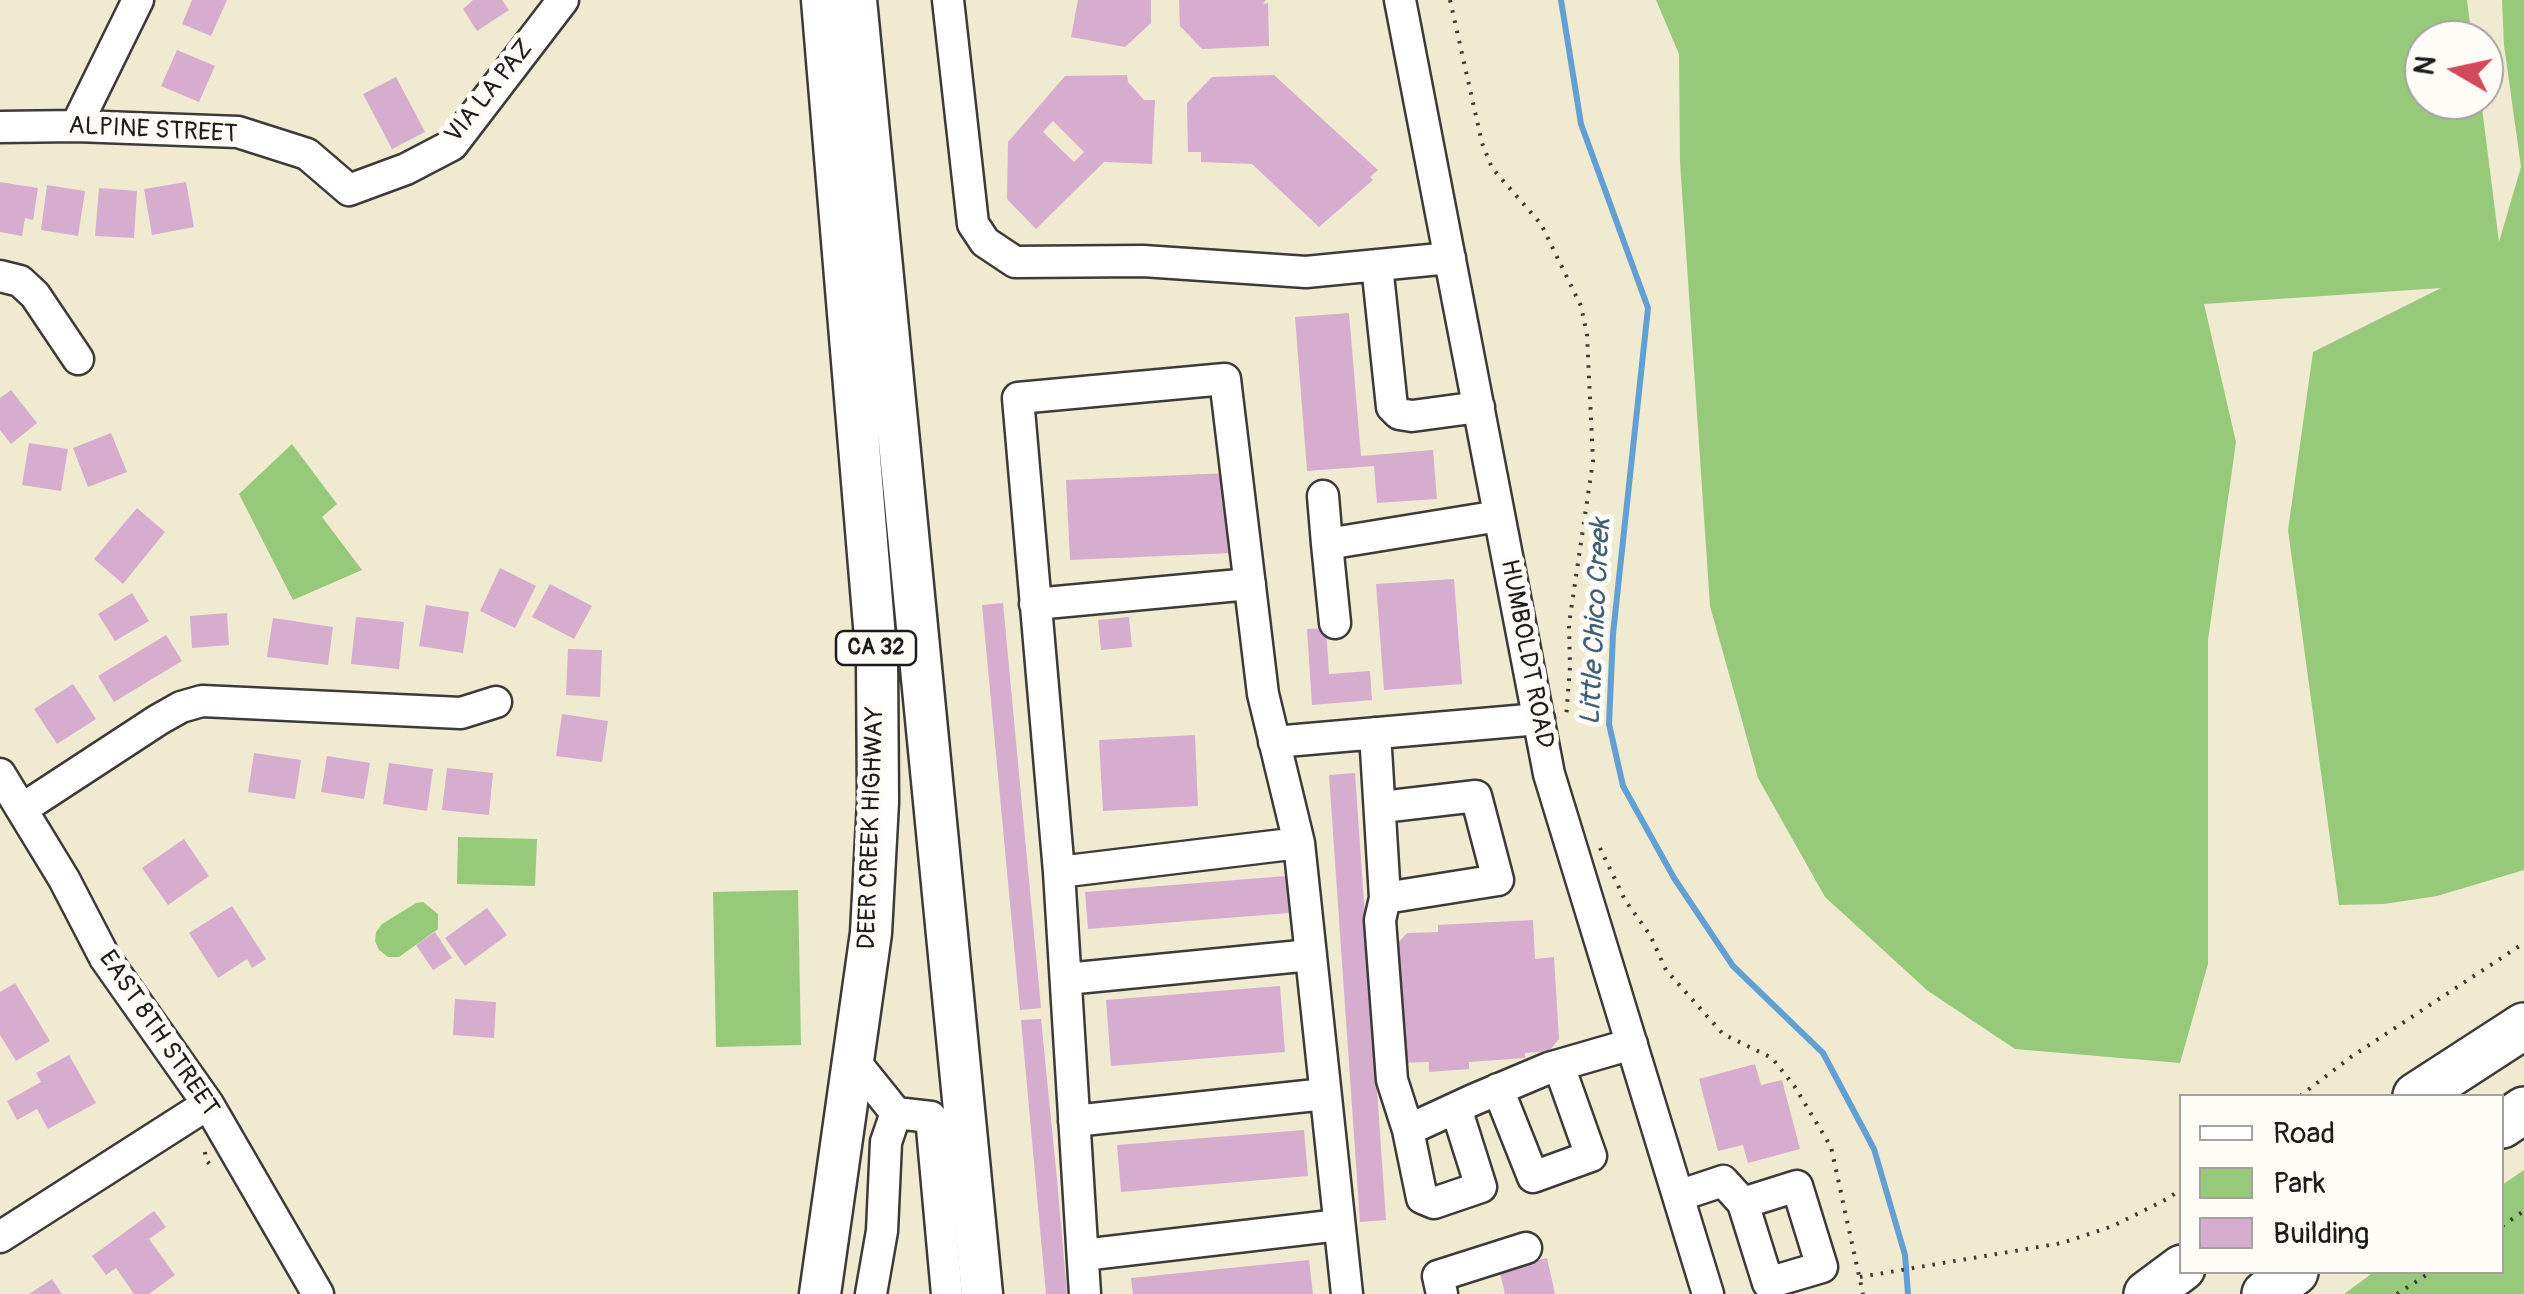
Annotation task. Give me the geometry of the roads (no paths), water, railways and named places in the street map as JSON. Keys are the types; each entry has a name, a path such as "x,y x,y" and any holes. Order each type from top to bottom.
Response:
{"highway":[{"path":"2419,1094 2524,1026"},
{"path":"2147,1294 2179,1270"},
{"path":"2265,1294 2291,1274"}],"main road":[{"name":"DEER CREEK HIGHWAY","path":"820,1294 871,933 878,802 877,662 822,0"},
{"name":"DEER CREEK HIGHWAY","path":"856,0 982,1294"}],"street":[{"path":"76,126 138,0"},
{"name":"VIA LA PAZ","path":"349,190 406,170 452,145 564,0"},
{"path":"948,0 972,224 985,242 1015,262 1143,261 1306,272 1450,258"},
{"name":"HUMBOLDT ROAD","path":"1400,0 1499,516 1552,721 1550,774 1708,1294"},
{"name":"ALPINE STREET","path":"0,127 238,132 306,154 349,190"},
{"path":"1377,265 1392,407 1399,414 1412,416 1479,408"},
{"path":"0,276 20,281 35,295 78,359"},
{"path":"1085,1294 1059,872 1018,398 1225,379 1262,694 1299,843 1347,1294"},
{"path":"1322,496 1335,623"},
{"path":"1328,544 1499,516"},
{"path":"1036,604 1250,584"},
{"path":"22,810 158,720 180,707 202,701 462,713 496,702"},
{"path":"1274,742 1552,721"},
{"path":"1375,733 1385,898 1380,920 1392,1080 1408,1130 1422,1198 1434,1203 1481,1187 1456,1108"},
{"name":"EAST 8TH STREET","path":"0,774 64,879 104,958 208,1104 318,1294"},
{"path":"1382,807 1476,796 1498,880 1385,898"},
{"path":"1059,872 1299,843"},
{"path":"1066,979 1310,956"},
{"path":"1408,1130 1498,1089 1632,1044"},
{"path":"855,1062 896,1113 930,1117 947,1294"},
{"path":"1498,1089 1533,1176 1591,1156 1559,1066"},
{"path":"1074,1120 1325,1094"},
{"path":"0,1237 208,1104"},
{"path":"871,1294 882,1231 886,1142 896,1113"},
{"path":"1678,1196 1723,1181 1743,1203 1766,1289 1822,1267 1798,1186 1743,1203"},
{"path":"1083,1255 1340,1225"},
{"path":"1442,1294 1438,1276 1526,1248"}],"waterway":[{"name":"Little Chico Creek","path":"1561,0 1581,124 1648,308 1613,634 1609,724 1623,786 1674,878 1733,966 1823,1053 1874,1149 1905,1255 1908,1294"}]}
